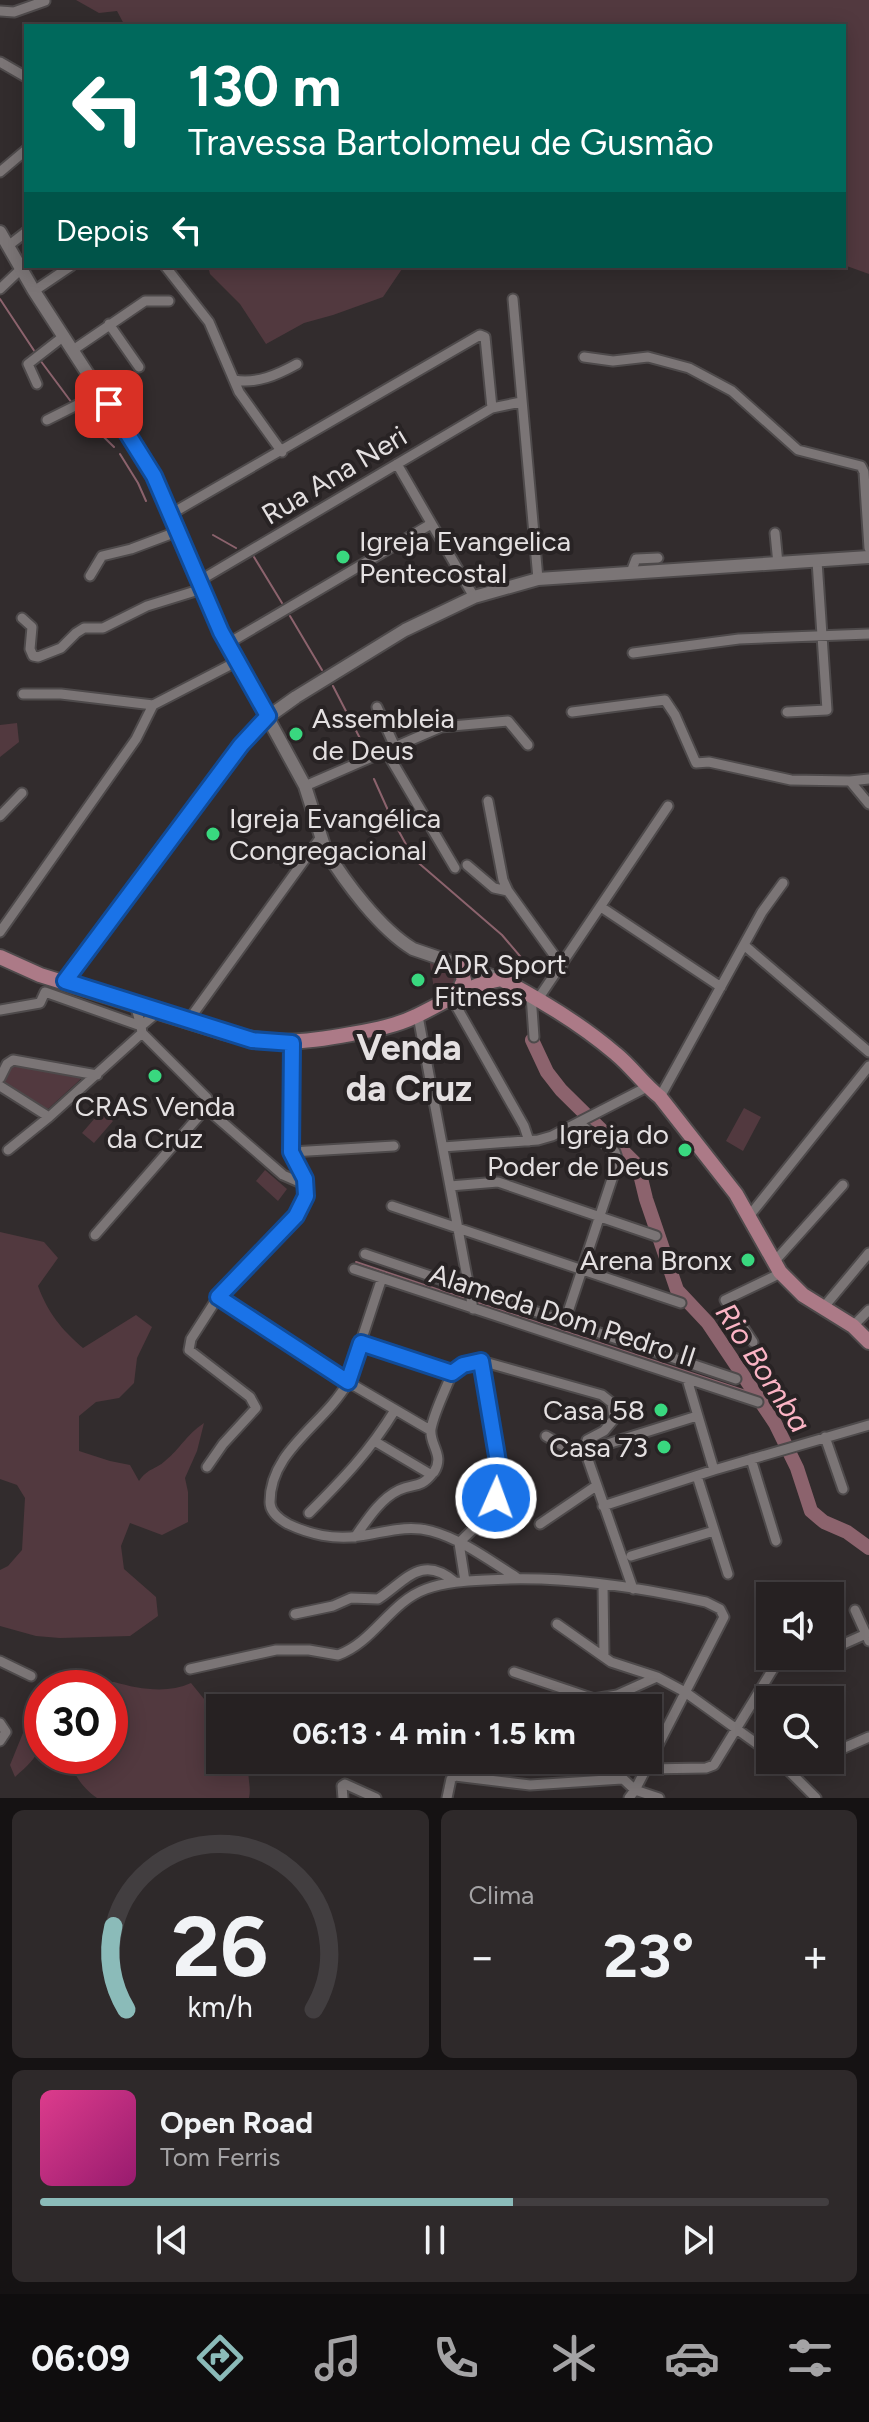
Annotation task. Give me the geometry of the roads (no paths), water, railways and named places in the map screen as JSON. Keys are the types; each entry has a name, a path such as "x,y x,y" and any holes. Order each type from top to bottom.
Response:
{"main road":[{"path":"0,232 34,291 144,458 173,516 227,644 305,786 325,849 341,873 391,933 413,949 501,979 534,997 613,1051 660,1097 750,1215 778,1268 803,1295 853,1326 869,1342"},
{"path":"65,981 232,756 268,716 365,653 474,597 538,579 869,557"},
{"path":"0,957 40,975 252,1040 292,1043 381,1028 418,1016 477,984 501,979"},
{"path":"454,994 464,980 459,964"}],"street":[{"path":"0,11 14,12 45,1"},
{"path":"0,62 24,76"},
{"path":"0,172 24,152"},
{"path":"8,246 24,234"},
{"path":"34,291 68,268"},
{"path":"167,268 209,322 226,355 234,380 282,452"},
{"path":"0,289 21,269"},
{"path":"513,299 538,579"},
{"path":"73,350 145,301 169,301"},
{"path":"109,324 139,367"},
{"path":"173,516 176,511 480,335 485,337 492,408"},
{"path":"37,384 35,358 64,336"},
{"path":"584,357 613,361 648,357 689,368 732,391 798,450 861,466 866,475 869,548"},
{"path":"234,380 263,380 297,364"},
{"path":"47,420 101,393"},
{"name":"Rua Ana Neri","path":"22,618 32,627 31,654 38,657 61,648 84,628 103,628 200,585 492,408 521,402"},
{"path":"397,464 474,597"},
{"path":"227,644 431,524"},
{"path":"90,576 102,556 179,531"},
{"path":"775,533 778,564"},
{"path":"631,572 636,559 658,558"},
{"path":"787,712 827,710 817,561"},
{"path":"633,653 739,639 869,634"},
{"path":"23,694 61,694 153,705 236,662"},
{"path":"572,712 665,700 696,763 709,762 807,782 869,779"},
{"path":"0,932 136,739 153,705"},
{"path":"377,707 391,749 455,868"},
{"path":"305,786 441,727 504,720 528,745"},
{"path":"850,781 869,804"},
{"path":"0,816 22,793"},
{"path":"488,801 503,880 562,966"},
{"path":"534,1037 534,997 562,966 668,806"},
{"path":"188,1021 321,837"},
{"path":"467,865 494,888 508,891"},
{"path":"660,1097 762,912 783,883"},
{"path":"601,907 721,987"},
{"path":"744,945 869,1052"},
{"path":"40,975 45,992"},
{"path":"0,1010 40,1003 45,992 65,981"},
{"path":"45,992 141,1030 207,1098 206,1108 95,1235"},
{"path":"454,994 529,1141"},
{"path":"135,1004 141,1030"},
{"path":"8,1150 97,1075 159,1011"},
{"path":"418,1016 472,1300"},
{"path":"207,1467 256,1408 250,1397 189,1350 191,1339 218,1297 302,1208 306,1196 305,1179 291,1152 292,1043"},
{"path":"0,1078 7,1064 13,1060 97,1075"},
{"path":"750,1215 868,1070"},
{"path":"0,1086 49,1117"},
{"path":"443,1147 529,1141 552,1136 647,1087"},
{"path":"206,1108 283,1175 299,1182"},
{"path":"565,1321 618,1157 586,1119"},
{"path":"291,1152 394,1146"},
{"path":"450,1186 493,1181 656,1236"},
{"path":"753,1342 725,1300 778,1268 843,1185"},
{"path":"392,1206 681,1303"},
{"path":"823,1308 869,1253"},
{"name":"Alameda Dom Pedro II","path":"365,1254 472,1300 758,1402"},
{"name":"Alameda Dom Pedro II","path":"354,1269 565,1321 736,1379"},
{"path":"382,1278 348,1382 323,1416 282,1460 276,1472 270,1503 279,1519 313,1533 355,1537 415,1528 431,1531 459,1543 518,1578"},
{"path":"218,1297 348,1382 430,1430"},
{"path":"853,1326 869,1310"},
{"path":"361,1343 452,1373"},
{"path":"355,1537 384,1501 398,1491 421,1485 432,1474 439,1464 430,1430 452,1373 463,1365 481,1361 602,1395 612,1403 614,1419 604,1431 587,1440 585,1451 633,1589"},
{"path":"460,1582 459,1543 489,1511 496,1498 499,1468 481,1361"},
{"path":"687,1379 714,1470"},
{"path":"309,1513 356,1467 395,1410"},
{"path":"546,1436 569,1449 585,1451 697,1416"},
{"path":"603,1506 869,1425"},
{"path":"825,1437 843,1489"},
{"path":"376,1442 432,1474"},
{"path":"751,1459 776,1541"},
{"path":"697,1476 728,1574"},
{"path":"540,1524 596,1486"},
{"path":"631,1556 714,1531"},
{"path":"295,1614 333,1606 351,1598 378,1599 404,1577 425,1570 444,1573 460,1582"},
{"path":"190,1669 276,1650 300,1649 338,1655 364,1640 408,1599 425,1589 460,1582 518,1578 603,1584 706,1602 723,1611 724,1617 662,1737"},
{"path":"603,1584 604,1657"},
{"path":"844,1646 868,1638 855,1610"},
{"path":"557,1624 604,1657 627,1669 657,1677 685,1692 756,1742"},
{"path":"0,1661 24,1673"},
{"path":"662,1768 710,1767 772,1670"},
{"path":"514,1672 574,1694"},
{"path":"619,1694 657,1677"},
{"path":"564,1694 568,1691"},
{"path":"0,1723 6,1732 0,1741"},
{"path":"844,1748 869,1737"},
{"path":"617,1774 632,1794 659,1798"},
{"path":"632,1794 643,1774"},
{"path":"793,1774 816,1798"},
{"path":"447,1798 450,1781 455,1776 514,1785 622,1779"},
{"path":"343,1798 342,1786 345,1784 376,1798"}],"waterway":[{"name":"Rio Bomba","path":"0,299 37,355"},
{"name":"Rio Bomba","path":"40,360 72,403"},
{"name":"Rio Bomba","path":"75,409 114,447"},
{"name":"Rio Bomba","path":"120,454 146,501"},
{"name":"Rio Bomba","path":"213,535 236,548"},
{"name":"Rio Bomba","path":"254,557 282,603"},
{"name":"Rio Bomba","path":"290,616 322,670"},
{"name":"Rio Bomba","path":"333,686 366,750"},
{"name":"Rio Bomba","path":"374,779 414,859 502,935 525,962"},
{"name":"Rio Bomba","path":"532,1040 547,1072 561,1090 638,1166 677,1290 708,1323 775,1423 797,1468 811,1511 869,1548"},
{"path":"356,1262 469,1300"},
{"path":"475,1302 755,1394"}],"place":[{"name":"Igreja Evangelica Pentecostal","path":"343,557"},
{"name":"Assembleia de Deus","path":"296,734"},
{"name":"Igreja Evangélica Congregacional","path":"213,834"},
{"name":"ADR Sport Fitness","path":"418,980"},
{"name":"CRAS Venda da Cruz","path":"155,1076"},
{"name":"Igreja do Poder de Deus","path":"685,1150"},
{"name":"Arena Bronx","path":"748,1260"},
{"name":"Casa 58","path":"661,1410"},
{"name":"Casa 73","path":"664,1447"}],"district":[{"name":"Venda da Cruz","path":"409,1068"}]}
